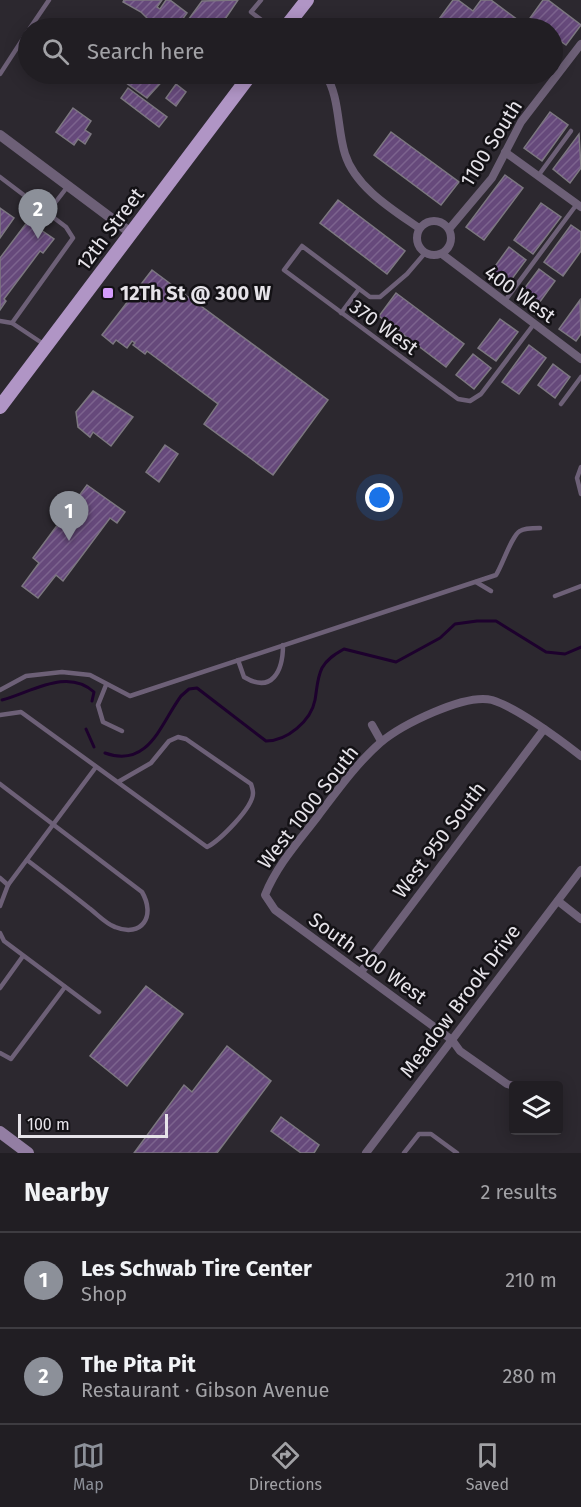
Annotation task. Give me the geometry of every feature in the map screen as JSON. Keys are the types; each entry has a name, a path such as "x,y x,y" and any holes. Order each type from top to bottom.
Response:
{"main road":[{"path":"293,18 307,0"},
{"name":"12th Street","path":"0,407 243,84"},
{"path":"0,1132 28,1153"}],"street":[{"name":"1100 South","path":"563,67 581,44"},
{"path":"329,84 348,164 370,191 419,228"},
{"name":"1100 South","path":"449,229 492,178 521,122 550,84"},
{"path":"0,135 131,233"},
{"path":"506,152 579,206"},
{"path":"435,221 449,229 451,241 441,254 425,253 416,239 419,228 435,221"},
{"name":"400 West","path":"441,254 534,324 580,355"},
{"name":"West 1000 South","path":"265,895 274,874 355,768 381,741 439,709 468,699 492,700 544,729"},
{"name":"West 1000 South","path":"372,725 381,741"},
{"path":"544,729 581,756"},
{"name":"West 950 South","path":"361,972 544,729"},
{"name":"Meadow Brook Drive","path":"366,1153 581,870"},
{"name":"South 200 West","path":"265,895 275,910 452,1040 460,1051 509,1085"},
{"path":"558,901 581,919"}],"lane":[{"path":"37,18 49,0"},
{"path":"259,18 251,12 261,0"},
{"path":"0,74 18,47"},
{"path":"538,176 571,130"},
{"path":"0,177 48,212 71,232 73,238 12,322"},
{"path":"48,212 68,186"},
{"path":"504,302 579,206"},
{"name":"370 West","path":"359,289 302,246 284,270 458,399 470,401 482,394 534,324"},
{"path":"341,313 359,289 370,297 380,297 407,274 425,253"},
{"path":"0,321 12,322 46,346"},
{"path":"561,404 581,376"},
{"path":"581,467 577,478 581,494"},
{"path":"0,690 26,676 62,672 90,675 130,696 496,575 520,530 540,528"},
{"path":"476,582 491,591"},
{"path":"555,596 581,586"},
{"path":"238,660 244,677 255,684 266,682 278,674 283,660 283,645"},
{"path":"106,685 98,705 103,722 122,731"},
{"path":"0,715 21,712 96,767 207,847 218,842 250,804 254,794 251,784 186,739 178,737 169,741 151,763 117,782"},
{"path":"0,906 8,885 96,767"},
{"path":"0,784 141,892 150,908 148,917 142,925 133,929 113,927 27,860"},
{"path":"0,878 8,885"},
{"path":"0,933 4,941 99,1012"},
{"path":"0,988 23,956"},
{"path":"0,1053 11,1059 64,987"},
{"path":"404,1153 418,1134 431,1134 457,1153"}],"building":[{"path":"124,0 162,0 157,7 160,9 166,0 170,0 187,13 183,18 147,18 123,2"},
{"path":"238,0 226,18 190,18 202,1"},
{"path":"453,0 458,0 473,11 481,0 491,0 515,18 440,18"},
{"path":"543,0 548,0 581,25 566,45 563,43 563,18 530,18"},
{"path":"128,84 160,84 147,98"},
{"path":"176,84 186,92 176,106 166,98"},
{"path":"128,88 167,117 159,127 121,98"},
{"path":"73,108 91,121 85,130 91,134 85,144 78,139 74,145 56,132"},
{"path":"550,112 568,125 542,161 524,148"},
{"path":"391,132 459,182 441,205 374,155"},
{"path":"579,134 581,168 570,183 553,169"},
{"path":"505,175 523,188 484,240 466,227"},
{"path":"338,200 405,251 387,274 320,223"},
{"path":"541,203 561,217 533,254 514,240"},
{"path":"0,208 14,218 0,238"},
{"path":"28,221 54,239 43,253 40,251 4,299 6,301 0,310 0,258"},
{"path":"571,225 581,232 581,251 563,276 544,262"},
{"path":"509,247 526,260 505,288 488,276"},
{"path":"539,269 555,281 534,310 518,297"},
{"path":"152,270 195,302 198,298 203,303 201,306 328,400 273,475 204,424 218,404 147,351 145,354 133,345 135,343 132,341 127,348 116,340 113,344 102,335"},
{"path":"396,293 464,344 446,367 379,316"},
{"path":"580,300 581,334 576,341 559,329"},
{"path":"500,319 518,332 496,361 478,348"},
{"path":"529,345 546,358 519,394 502,382"},
{"path":"473,354 491,368 474,389 456,375"},
{"path":"553,364 570,377 555,398 538,385"},
{"path":"93,391 133,417 111,446 93,432 90,437 78,427 76,412"},
{"path":"165,445 178,454 159,482 146,472"},
{"path":"87,485 125,512 117,523 110,518 63,581 56,575 38,598 22,586 39,563 33,558"},
{"path":"146,986 183,1014 127,1086 90,1056"},
{"path":"227,1046 271,1081 217,1153 134,1153 184,1085 192,1092"},
{"path":"281,1117 319,1145 314,1153 301,1153 271,1131"}],"waterway":[{"path":"105,753 120,756 133,755 143,749 160,730 181,696 189,689 197,688 266,741 282,738 290,734 309,715 313,708 322,668 337,653 344,649 396,662 440,638 455,624 496,621 546,652 565,654 581,647"},
{"path":"2,700 48,684 72,682 83,685 94,692 92,701"},
{"path":"86,729 94,747"}],"place":[{"name":"The Pita Pit","path":"38,239"},
{"name":"12Th St @ 300 W","path":"108,293"},
{"name":"Les Schwab Tire Center","path":"69,541"}]}
